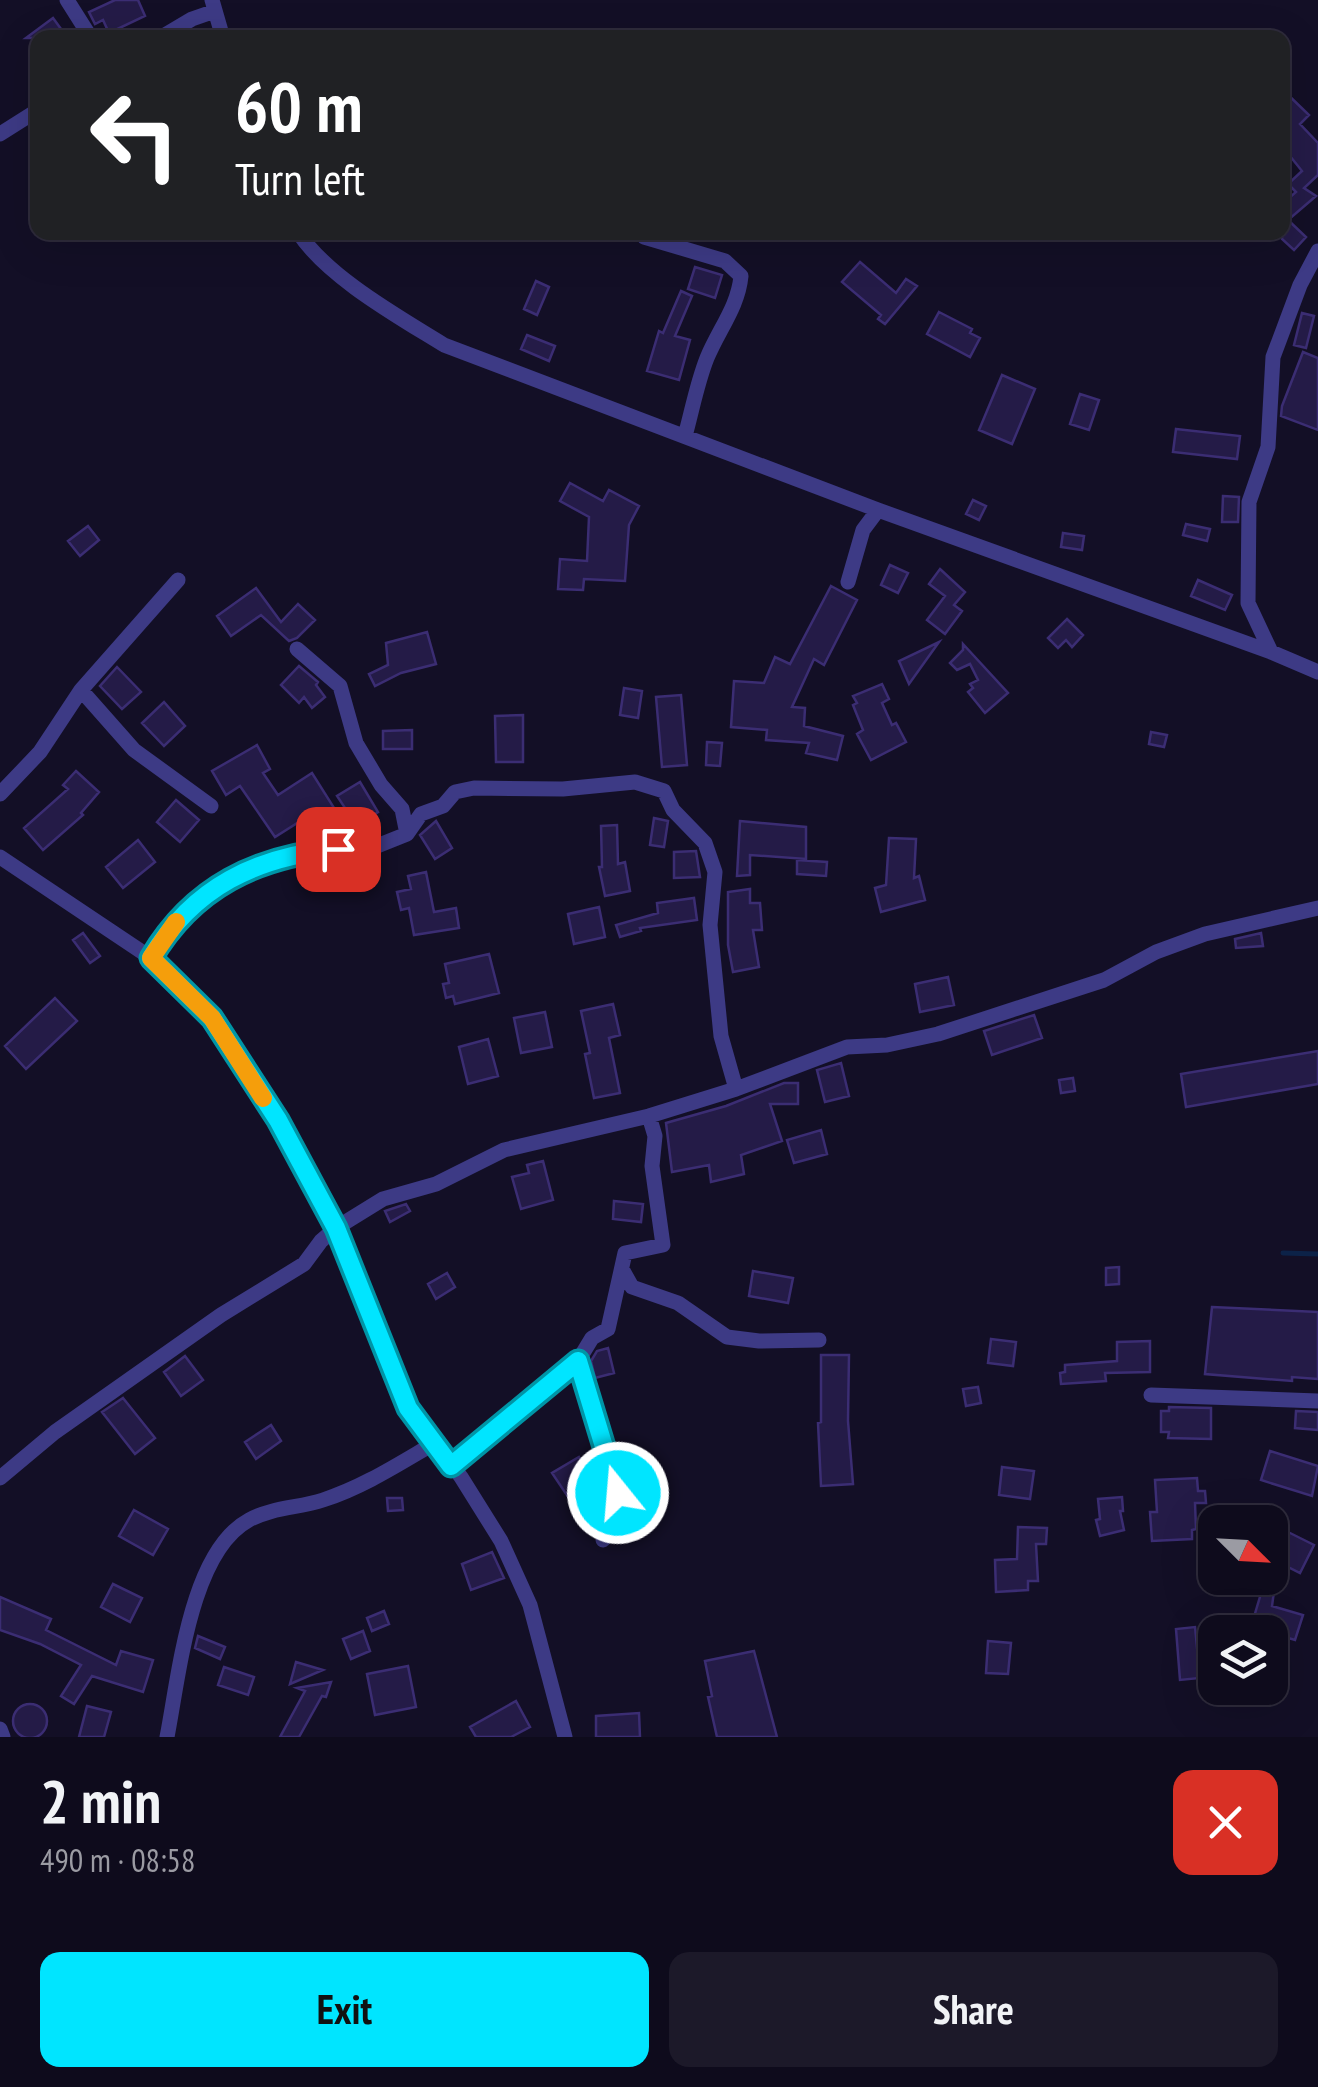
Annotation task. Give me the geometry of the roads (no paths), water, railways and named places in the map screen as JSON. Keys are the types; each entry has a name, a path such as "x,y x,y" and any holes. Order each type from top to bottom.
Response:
{"street":[{"path":"67,0 86,30"},
{"path":"173,30 214,6 222,30"},
{"path":"0,134 30,115"},
{"path":"303,240 380,306 444,345 1318,672"},
{"path":"654,240 725,261 741,276 735,303 708,358 684,436"},
{"path":"1271,652 1248,604 1249,502 1268,447 1273,357 1300,285 1318,250"},
{"path":"848,582 863,530 878,510"},
{"path":"0,794 40,752 81,690 178,580"},
{"path":"297,649 340,686 356,743 402,809 407,834"},
{"path":"81,690 134,750 211,806"},
{"path":"151,958 181,917 208,892 246,870 298,853 377,846 407,834 420,814 443,806 455,792 474,788 563,790 634,782 664,791 673,810 704,843 714,872 710,925 720,1036 736,1089"},
{"path":"0,857 151,958 212,1018 278,1120 336,1228 408,1408 502,1540 530,1605 565,1737"},
{"path":"0,1478 56,1432 221,1315 304,1264 336,1228 384,1198 436,1184 504,1150 650,1116 848,1047 887,1045 938,1034 1104,980 1156,952 1205,934 1318,908"},
{"path":"451,1466 578,1361 592,1338 608,1329 625,1253 663,1244 652,1166 655,1136 650,1116"},
{"path":"622,1269 632,1287 678,1303 727,1336 759,1341 819,1340"},
{"path":"578,1361 621,1511 603,1540"},
{"path":"1150,1395 1318,1401"},
{"path":"167,1737 200,1581 218,1547 247,1521 360,1486 433,1444"},
{"path":"0,1730 3,1737"}],"waterway":[{"path":"1283,1253 1318,1254"}]}
